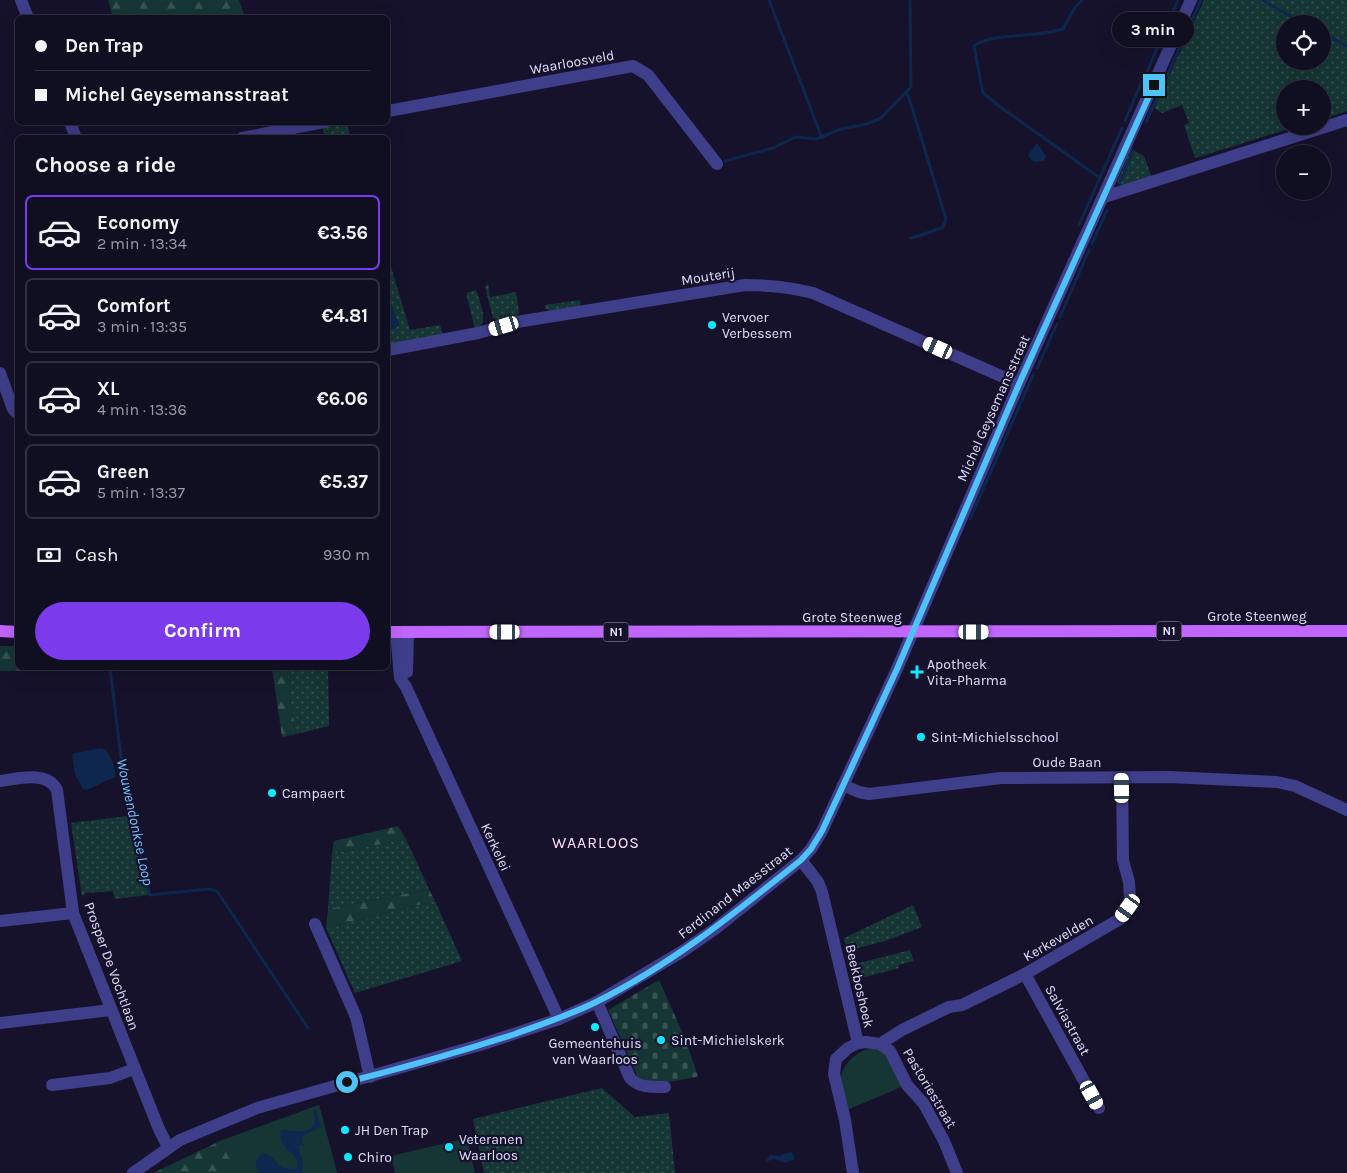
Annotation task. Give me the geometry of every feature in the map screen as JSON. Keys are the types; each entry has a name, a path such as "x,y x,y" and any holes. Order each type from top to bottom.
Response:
{"main road":[{"name":"Grote Steenweg","path":"397,632 1347,630"},
{"path":"0,632 15,632"}],"street":[{"path":"21,0 27,15"},
{"name":"Michel Geysemansstraat","path":"913,632 1019,384 1191,0"},
{"name":"Waarloosveld","path":"390,111 632,66 648,75 717,164"},
{"path":"1104,197 1347,120"},
{"path":"252,135 283,126"},
{"name":"Mouterij","path":"390,350 478,333 517,322 745,285 767,285 790,287 813,293 1019,384"},
{"path":"0,374 15,410"},
{"name":"Kerkelei","path":"397,632 400,678 559,1019"},
{"name":"Ferdinand Maesstraat","path":"133,1173 168,1147 218,1123 257,1108 480,1046 559,1019 597,1002 683,952 715,929 801,860 811,849 820,836 913,632"},
{"name":"Kerkevelden","path":"880,1044 902,1030 949,1007 962,1005 1025,974 1120,919 1128,908 1130,898 1129,882 1123,860 1122,777"},
{"name":"Oude Baan","path":"843,786 869,794 1001,778 1169,777 1277,782 1295,786 1347,810"},
{"name":"Prosper De Vochtlaan","path":"0,781 43,778 47,779 54,786 58,797 73,913 158,1129 168,1147"},
{"name":"Beekboshoek","path":"801,860 818,882 822,892 858,1043 848,1048 836,1059 834,1074 845,1120 853,1173"},
{"path":"0,921 73,913"},
{"path":"315,924 356,1017 370,1077"},
{"name":"Salviastraat","path":"1025,974 1099,1108"},
{"path":"597,1002 630,1078 642,1086 665,1087"},
{"path":"0,1023 111,1010"},
{"path":"858,1043 880,1044"},
{"name":"Pastoriestraat","path":"880,1044 890,1051 908,1085 924,1104 944,1141 957,1173"},
{"path":"52,1086 110,1078 134,1069"}],"green space":[{"path":"108,0 239,0 244,15 112,15"},
{"path":"1204,0 1347,0 1347,111 1331,116 1331,80 1276,80 1276,133 1195,158 1184,125 1189,123 1182,105 1162,113 1154,108"},
{"path":"321,125 347,125 350,135 324,135"},
{"path":"1131,149 1144,156 1152,178 1133,185 1124,186 1117,182"},
{"path":"390,264 410,330 440,325 443,335 390,344 390,326 399,326 390,301"},
{"path":"488,283 490,297 516,292 519,313 516,317 499,322 493,318 485,287"},
{"path":"476,290 483,318 480,327 475,329 467,293"},
{"path":"580,300 581,307 549,311 545,308 545,305"},
{"path":"0,646 15,646 15,670 45,670 0,671"},
{"path":"272,670 287,670 296,734 282,737"},
{"path":"287,670 328,670 329,726 296,734"},
{"path":"128,816 148,895 115,899 113,891 86,893 82,897 71,823"},
{"path":"398,826 406,839 332,854 334,841"},
{"path":"406,839 429,889 328,909 332,854"},
{"path":"429,889 435,901 326,928 328,909"},
{"path":"435,901 462,961 355,993 326,928"},
{"path":"913,905 922,927 885,941 847,951 844,938"},
{"path":"910,950 914,961 898,965 899,968 854,980 851,965"},
{"path":"659,980 684,1036 698,1076 696,1077 659,1083 638,1077 608,1010"},
{"path":"868,1049 881,1051 886,1055 904,1086 847,1110 841,1078 842,1073 850,1060"},
{"path":"602,1088 635,1117 669,1113 675,1173 484,1173 473,1119"},
{"path":"319,1105 337,1173 153,1173 220,1141"},
{"path":"319,1105 337,1173 237,1173 220,1141"},
{"name":"Veteranen Waarloos","path":"467,1138 475,1173 395,1173 391,1156"}],"water":[{"path":"1037,143 1046,156 1044,161 1035,162 1028,155"},
{"path":"390,301 399,325 395,329 390,329"},
{"path":"102,748 108,753 112,761 115,777 87,790 83,789 75,774 72,755"},
{"path":"316,1110 321,1127 302,1136 303,1145 299,1145 303,1165 302,1173 259,1173 256,1162 264,1153 273,1158 282,1167 297,1168 296,1158 282,1143 280,1137 281,1130 305,1131 310,1129 314,1120 313,1111"},
{"path":"792,1152 795,1159 791,1161 784,1162 774,1159 765,1162 770,1155 780,1156"}],"waterway":[{"path":"769,0 822,138"},
{"path":"725,161 773,148 795,137 816,139 841,129 867,124 881,118 911,87 910,0"},
{"path":"1082,0 1074,9 1063,29 1053,32 992,39 974,46 983,93 1100,178"},
{"path":"1146,74 1178,0"},
{"path":"1162,87 1201,0"},
{"path":"1262,0 1289,15"},
{"path":"1331,38 1347,46"},
{"path":"1125,121 1142,81"},
{"path":"906,92 946,219 943,227 919,236"},
{"path":"1146,122 1159,94"},
{"path":"1079,225 1122,128"},
{"path":"1121,181 1133,151"},
{"path":"1092,244 1107,210"},
{"path":"911,238 918,236"},
{"path":"1060,317 1089,250"},
{"path":"1037,368 1057,324"},
{"path":"970,519 1033,375"},
{"name":"Wouwendonkse Loop","path":"110,670 129,811 150,895 209,889 217,891 308,1028"}],"place":[{"name":"Vervoer Verbessem","path":"712,325"},
{"name":"Apotheek Vita-Pharma","path":"917,672"},
{"name":"Sint-Michielsschool","path":"921,737"},
{"name":"Campaert","path":"272,793"},
{"name":"Gemeentehuis van Waarloos","path":"595,1027"},
{"name":"Sint-Michielskerk","path":"661,1040"},
{"name":"JH Den Trap","path":"345,1130"},
{"name":"Veteranen Waarloos","path":"449,1147"},
{"name":"Chiro","path":"348,1157"}],"district":[{"name":"WAARLOOS","path":"596,842"}],"route":[{"path":"347,1082 480,1046 559,1019 597,1002 683,952 715,929 801,860 811,849 822,831 897,669 1019,384 1154,85"}]}
